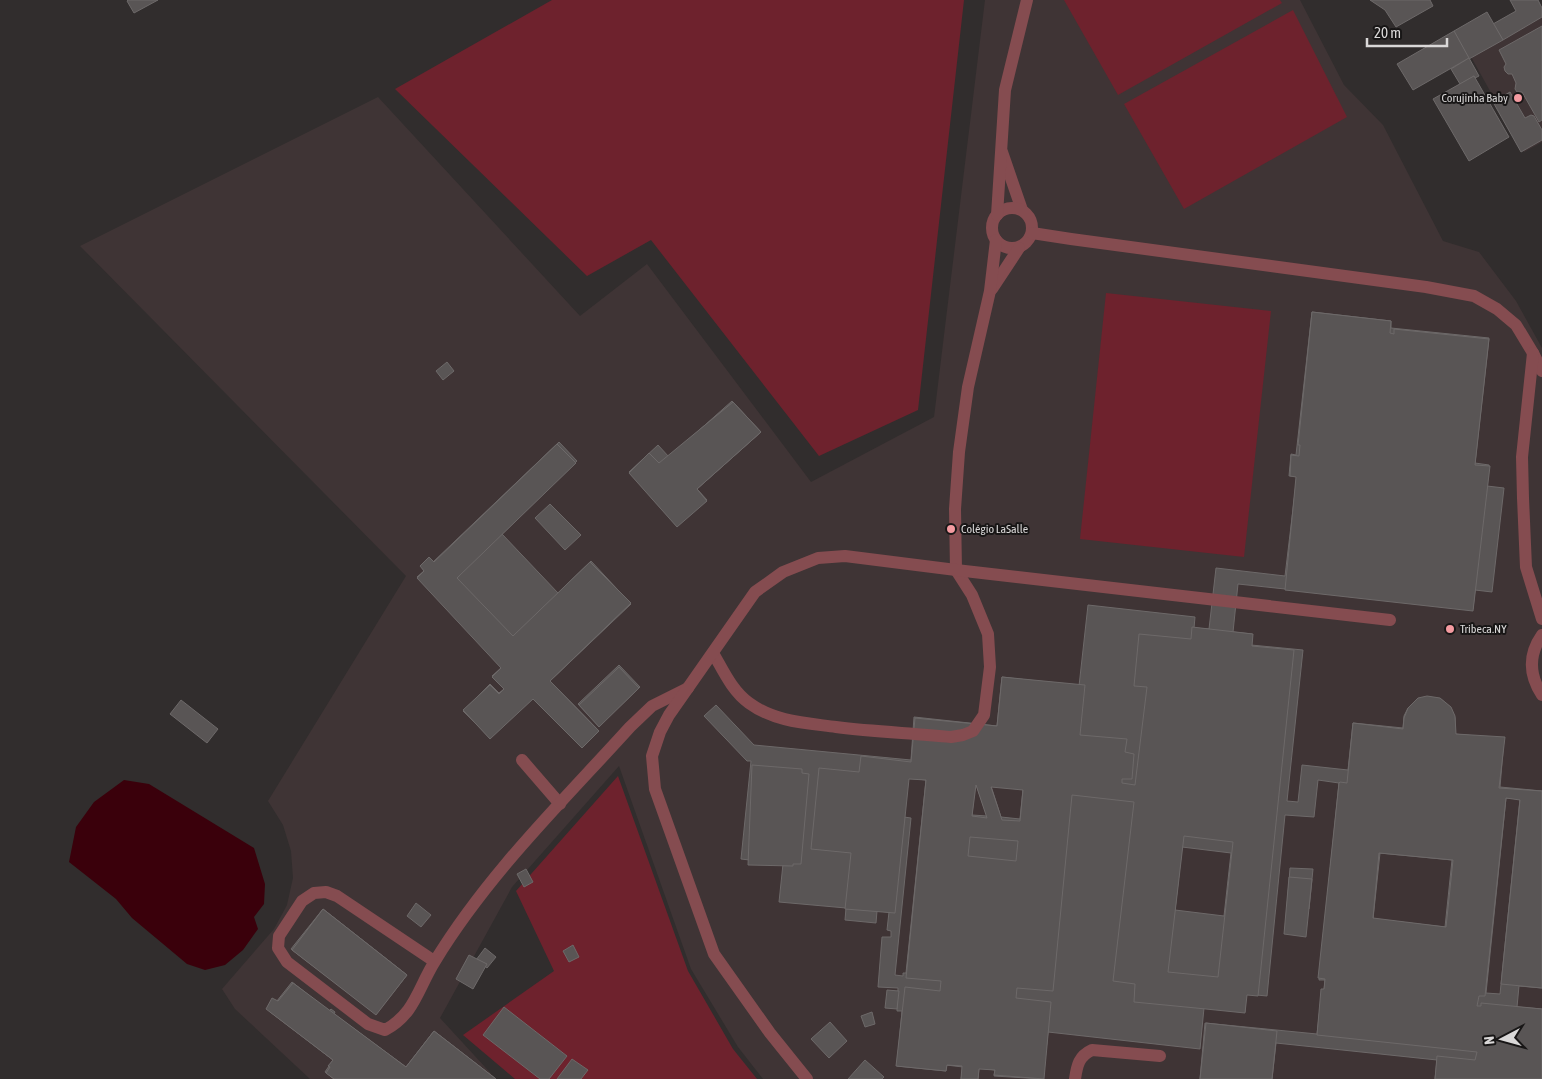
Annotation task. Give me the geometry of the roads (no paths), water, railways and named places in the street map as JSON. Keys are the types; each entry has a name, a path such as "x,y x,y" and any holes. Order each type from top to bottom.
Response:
{"lane":[{"path":"997,215 1005,90 1027,0"},
{"path":"1000,145 1022,210"},
{"path":"990,291 1019,248 1028,242 1032,233 1032,222 1026,212 1016,208 1005,209 997,215 992,224 992,235 998,244 1008,249 1019,248"},
{"path":"1032,233 1426,287 1474,296 1497,309 1516,324 1542,371"},
{"path":"713,653 737,693 748,703 778,718 870,731 951,737 973,731 984,716 990,667 988,634 972,595 956,570 955,509 959,452 968,387 990,291 996,240"},
{"path":"1533,353 1522,457 1523,498 1526,567 1542,619"},
{"path":"807,1079 770,1033 714,954 655,789 652,756 669,714 755,592 783,572 818,558 845,556 1390,620"},
{"path":"1542,636 1537,642 1532,656 1531,670 1535,684 1542,695"},
{"path":"434,961 337,896 326,892 314,893 302,901 279,936 278,948 287,962 368,1024 385,1030 397,1023 411,1007 434,961 476,898 630,727 652,706 688,688"},
{"path":"522,760 560,804"},
{"path":"1075,1079 1080,1058 1092,1050 1160,1056"}],"place":[{"name":"Corujinha Baby","path":"1518,98"},
{"name":"Colégio LaSalle","path":"951,529"},
{"name":"Tribeca.NY","path":"1450,629"}]}
